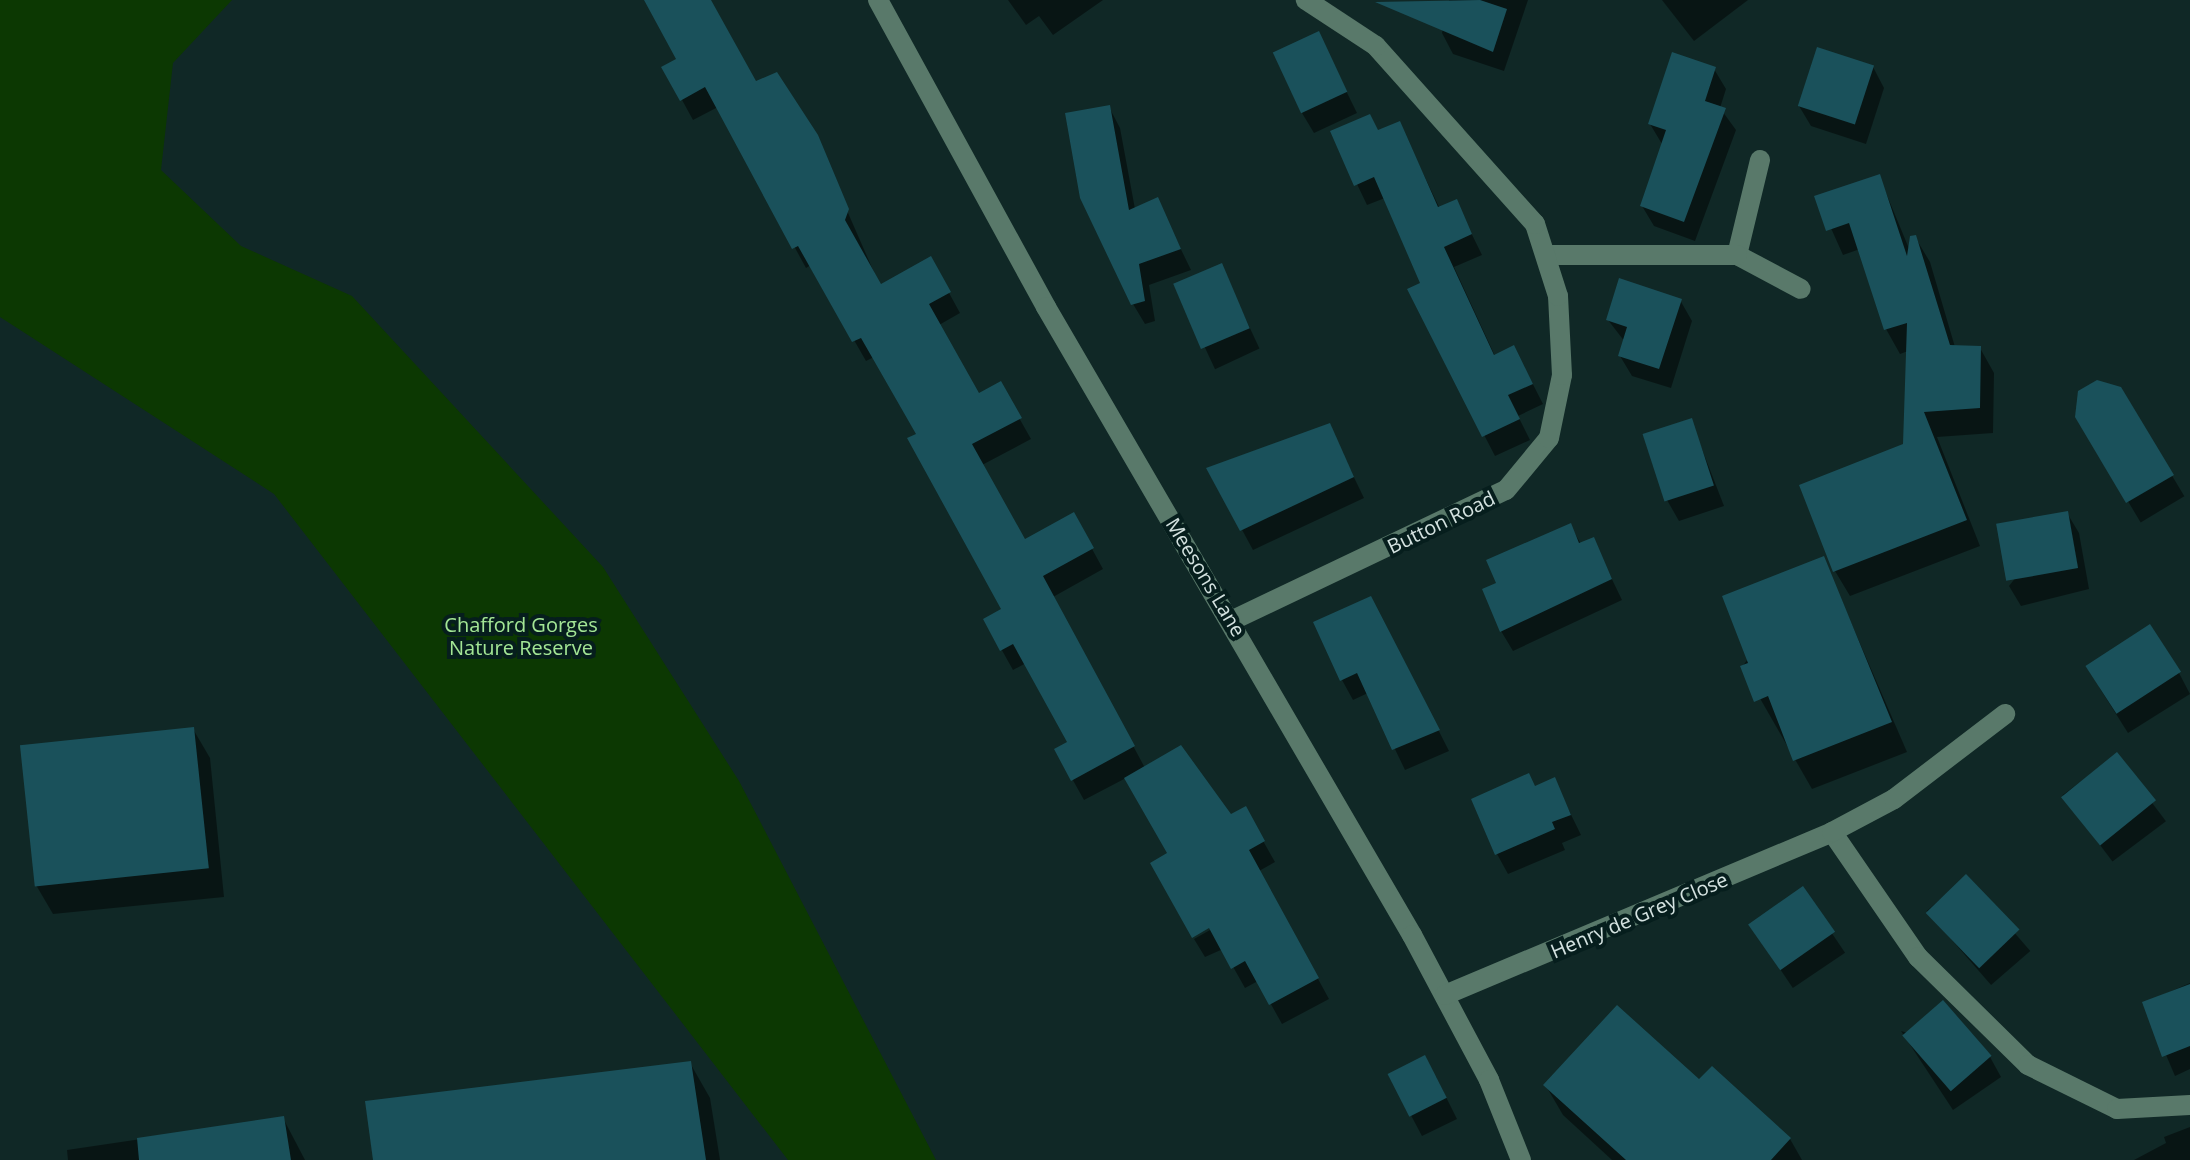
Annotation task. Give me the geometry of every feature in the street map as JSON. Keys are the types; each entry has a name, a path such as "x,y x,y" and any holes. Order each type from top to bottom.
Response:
{"street":[{"name":"Meesons Lane","path":"878,0 1046,307 1233,620 1445,995 1521,1160"},
{"name":"Button Road","path":"1233,620 1464,512 1523,475 1549,438 1562,375 1550,255 1509,193 1376,46 1306,0"},
{"path":"1737,255 1760,160"},
{"path":"1550,255 1737,255 1801,289"},
{"name":"Henry de Grey Close","path":"1445,995 1832,832 1894,799 2005,714"},
{"path":"1832,832 1918,957 2028,1065 2117,1109 2190,1105"}],"green space":[{"name":"Chafford Gorges Nature Reserve","path":"0,0 232,0 173,63 161,170 241,246 352,296 603,567 739,781 936,1160 788,1160 274,494 0,317"}],"building":[{"path":"644,0 711,0 756,81 777,72 818,135 849,209 845,220 881,284 931,256 951,292 929,304 979,393 1001,381 1022,418 972,444 1025,539 1074,512 1094,548 1043,576 1135,746 1071,781 1054,749 1067,742 1013,644 1000,651 983,619 1001,609 907,438 916,434 861,338 852,342 798,246 792,249 705,87 680,101 661,67 676,59"},
{"path":"1480,0 1507,9 1493,52 1375,2"},
{"path":"1319,31 1347,92 1301,113 1273,53"},
{"path":"1817,47 1874,66 1855,125 1798,106"},
{"path":"1672,52 1716,67 1705,101 1726,108 1684,222 1640,206 1666,130 1648,124"},
{"path":"1110,105 1129,210 1158,197 1181,249 1139,264 1145,301 1131,305 1080,198 1065,113"},
{"path":"1370,114 1378,130 1400,121 1438,207 1457,199 1472,234 1444,247 1494,355 1514,345 1533,384 1508,395 1520,419 1482,437 1407,289 1420,283 1374,177 1354,186 1330,131"},
{"path":"1880,174 1907,256 1910,236 1916,235 1950,345 1981,346 1980,408 1924,412 1967,520 1833,572 1799,485 1903,444 1907,323 1884,330 1849,223 1826,231 1814,196"},
{"path":"1222,263 1250,328 1201,349 1173,284"},
{"path":"1619,278 1682,299 1659,369 1618,356 1627,327 1606,320"},
{"path":"2097,380 2121,387 2174,475 2126,503 2075,417 2078,391"},
{"path":"1692,418 1714,486 1664,502 1643,434"},
{"path":"1330,423 1354,477 1240,531 1206,468"},
{"path":"2068,511 2078,568 2006,581 1996,524"},
{"path":"1571,523 1579,543 1594,537 1612,579 1500,632 1482,589 1496,583 1486,560"},
{"path":"1824,556 1892,722 1793,761 1768,696 1754,702 1740,666 1748,663 1722,596"},
{"path":"1371,596 1440,730 1392,750 1357,673 1340,681 1313,622"},
{"path":"2150,624 2181,672 2116,714 2085,666"},
{"path":"194,727 209,868 35,887 20,745"},
{"path":"1181,745 1231,814 1246,806 1265,841 1249,850 1319,978 1269,1005 1245,961 1231,969 1209,928 1192,938 1150,863 1167,853 1124,778"},
{"path":"2117,752 2156,800 2100,845 2061,797"},
{"path":"1529,773 1535,786 1555,777 1571,815 1552,822 1555,829 1495,855 1471,799"},
{"path":"1966,874 2019,929 1979,968 1926,913"},
{"path":"1803,886 1835,932 1780,970 1748,924"},
{"path":"2190,984 2190,1046 2162,1057 2142,1002"},
{"path":"1943,1000 1992,1056 1951,1091 1902,1035"},
{"path":"1617,1005 1699,1079 1712,1066 1791,1138 1771,1160 1626,1160 1543,1085"},
{"path":"1425,1055 1447,1098 1409,1117 1388,1074"},
{"path":"691,1061 706,1160 373,1160 365,1101"},
{"path":"284,1116 291,1160 139,1160 137,1138"}]}
